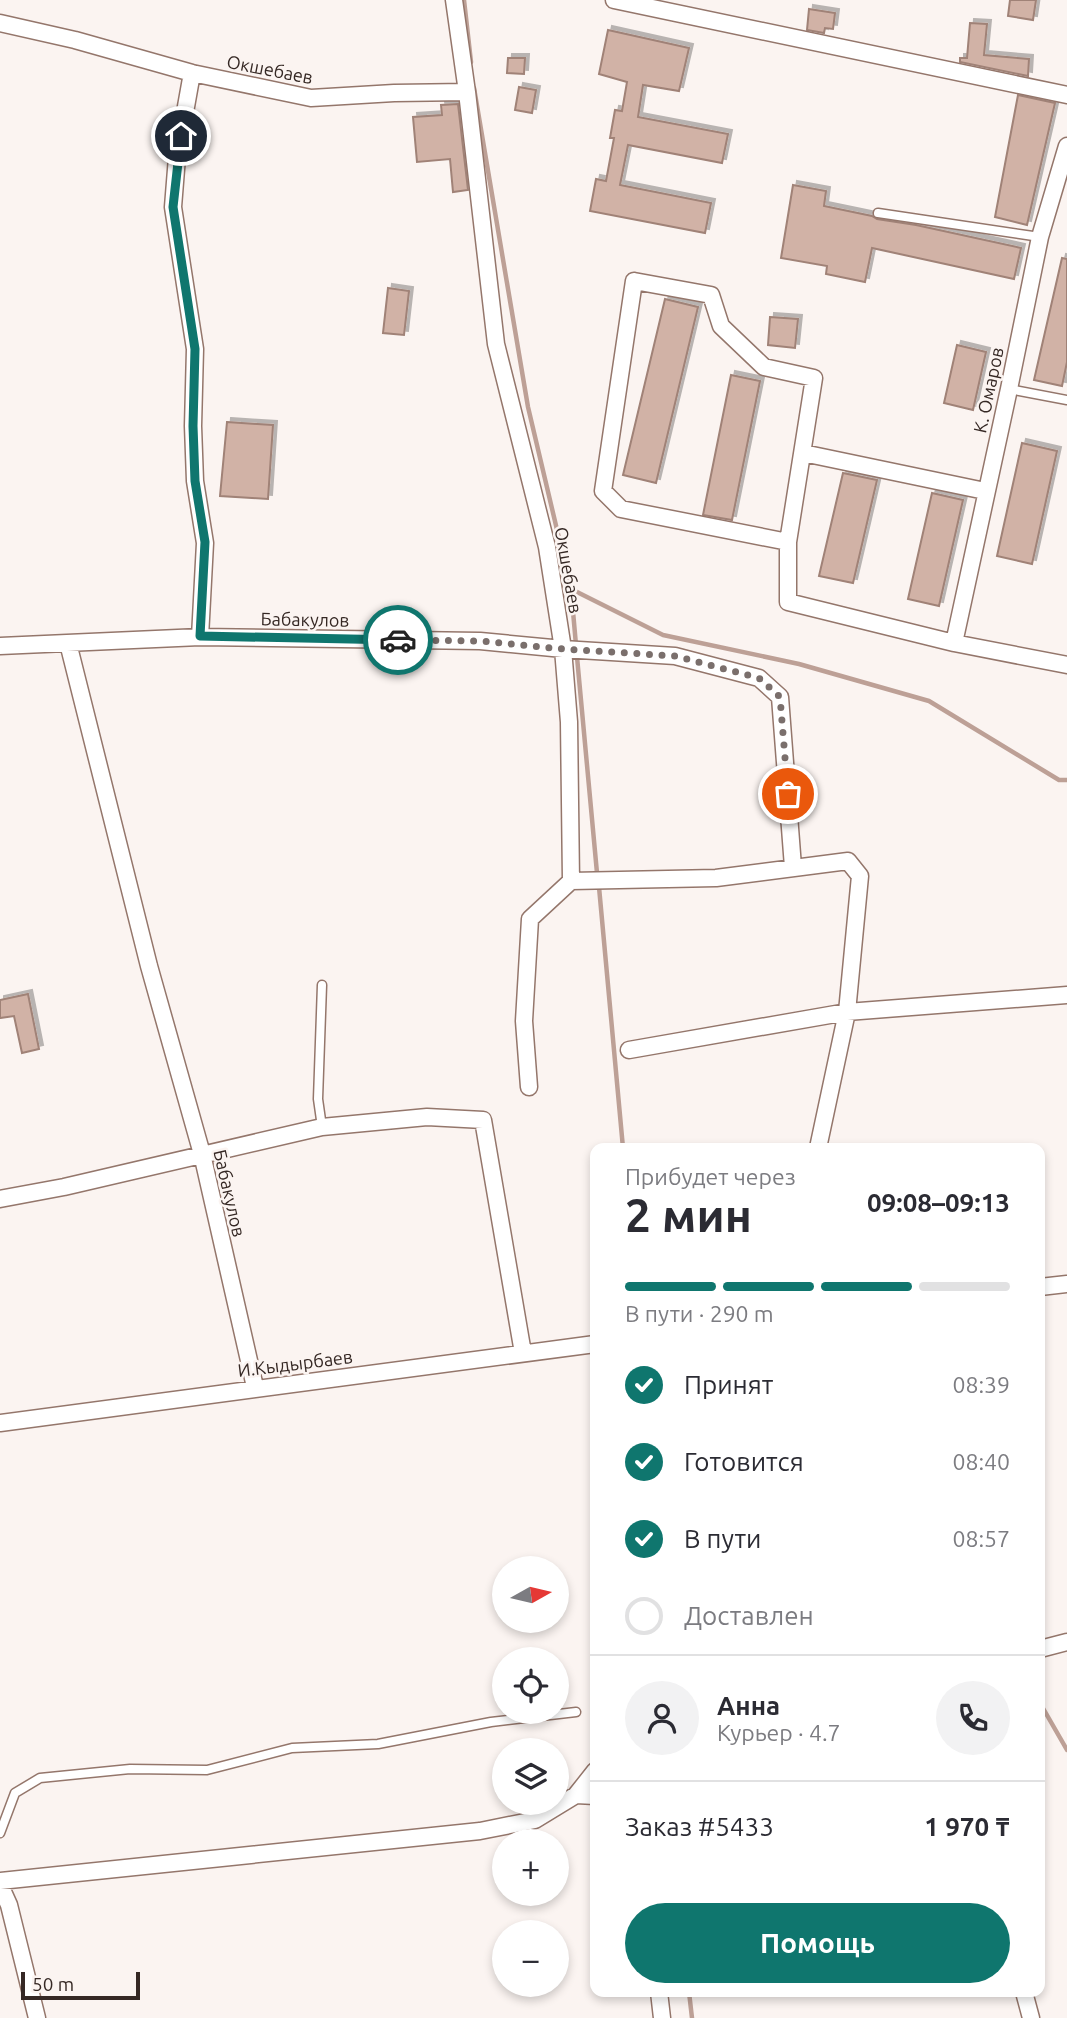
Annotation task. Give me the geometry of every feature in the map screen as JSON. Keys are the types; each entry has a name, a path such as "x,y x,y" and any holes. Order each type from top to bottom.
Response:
{"street":[{"name":"Окшебаев","path":"454,0 496,344 547,547 563,649 569,722 571,881"},
{"path":"614,0 1067,95"},
{"name":"Окшебаев","path":"0,23 75,40 192,74 311,98 467,92"},
{"path":"192,74 177,157 173,207 195,349 195,481 205,542 200,636"},
{"name":"К. Омаров","path":"954,643 1040,237 1067,146"},
{"path":"788,542 621,509 603,491 634,281 711,295 720,326 764,367 814,378 788,542 788,602 954,643 1067,665"},
{"path":"803,453 985,491"},
{"name":"Бабакулов","path":"0,646 200,636 480,641 675,656 759,678 780,697 793,867"},
{"name":"Бабакулов","path":"68,643 149,966 202,1154 255,1387"},
{"path":"529,1087 524,1021 530,919 571,881 716,878 848,861 860,876 847,1012 819,1143"},
{"path":"629,1050 847,1012 1067,995"},
{"path":"0,1199 64,1187 322,1127 427,1117 483,1120 523,1353"},
{"path":"1045,1286 1067,1284"},
{"name":"И.Кыдырбаев","path":"0,1423 255,1387 590,1345"},
{"path":"1045,1648 1067,1642"},
{"path":"37,2018 9,1905 0,1883 480,1831 535,1820 576,1795 590,1777"},
{"path":"576,1795 590,1796"},
{"path":"660,1997 662,2018"},
{"path":"1025,1997 1031,2018"}],"lane":[{"path":"878,213 1040,237"},
{"path":"1009,389 1067,400"},
{"path":"322,985 318,1099 322,1127"},
{"path":"0,1833 15,1793 40,1778 130,1769 207,1770 292,1748 378,1744 491,1722 576,1712"}],"building":[{"path":"1010,0 1036,0 1033,20 1008,16"},
{"path":"809,9 835,13 833,29 825,28 824,33 807,30"},
{"path":"970,23 987,24 984,55 1029,59 1028,76 960,62 960,58 967,58"},
{"path":"608,30 689,48 679,91 643,85 638,117 728,134 722,163 628,145 620,185 711,203 705,233 590,211 596,179 606,181 614,138 610,138 615,110 622,111 627,82 599,74"},
{"path":"508,58 525,58 524,74 507,73"},
{"path":"519,87 536,90 532,113 515,110"},
{"path":"1018,95 1055,103 1027,225 995,217"},
{"path":"458,104 468,190 453,192 450,159 417,162 413,117 442,115 441,105"},
{"path":"793,185 826,191 824,206 1021,248 1014,279 872,248 865,282 826,274 827,266 781,258"},
{"path":"1062,258 1067,259 1067,362 1062,386 1034,380"},
{"path":"388,288 409,291 404,335 383,333"},
{"path":"665,299 698,307 656,483 623,475"},
{"path":"770,317 798,319 795,348 768,345"},
{"path":"957,345 986,352 973,410 944,403"},
{"path":"731,375 760,381 732,520 703,515"},
{"path":"227,422 273,425 268,499 220,496"},
{"path":"1022,443 1057,451 1032,564 997,556"},
{"path":"843,473 877,480 853,583 819,576"},
{"path":"932,493 963,500 939,606 908,599"},
{"path":"28,994 39,1049 22,1053 14,1016 0,1018 0,1000"}],"waterway":[{"path":"464,0 471,62"},
{"path":"474,88 528,407 571,589 576,645"},
{"path":"571,589 663,635 799,664 929,701 1059,780 1067,780"},
{"path":"577,657 597,873"},
{"path":"599,887 623,1143"},
{"path":"1045,1712 1067,1750"},
{"path":"690,1997 692,2018"}],"way so far":[{"path":"398,640 480,641 675,656 759,678 780,697 788,794"}],"route":[{"path":"181,136 173,207 195,349 195,481 205,542 200,636 398,640"}]}
